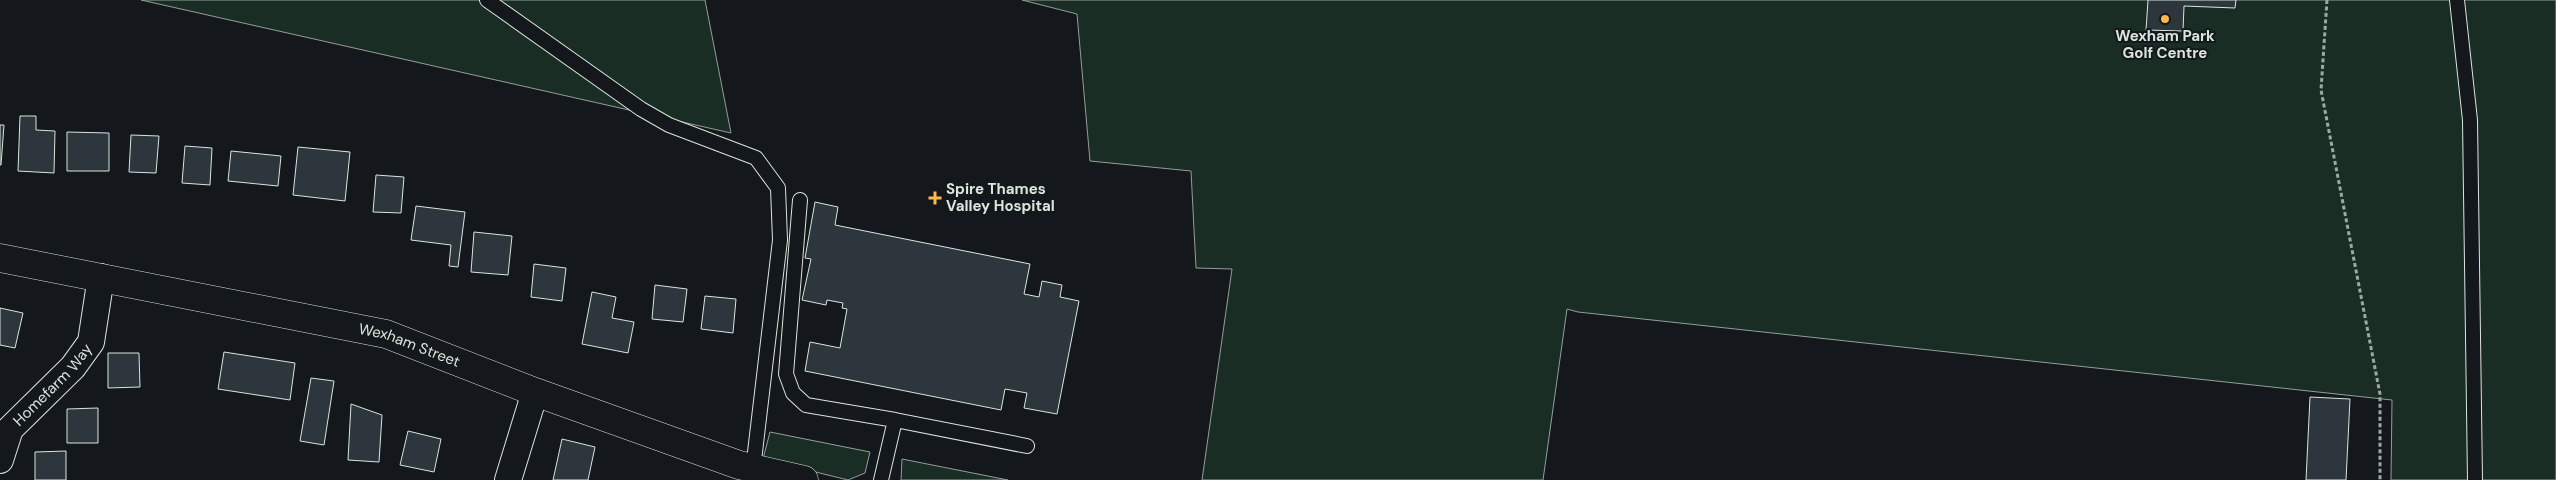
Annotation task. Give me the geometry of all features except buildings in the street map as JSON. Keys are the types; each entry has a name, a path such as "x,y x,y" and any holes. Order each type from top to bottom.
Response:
{"street":[{"name":"Wexham Street","path":"0,258 386,334 535,392 753,469 804,480"},
{"name":"Homefarm Way","path":"0,460 10,429 73,367 91,342 102,277"},
{"path":"508,480 535,392"}],"lane":[{"path":"488,0 640,109 669,125 756,158 778,188 780,240 753,469"},
{"path":"2457,0 2470,120 2475,480"},
{"path":"800,200 786,374 794,393 806,405 1027,446"},
{"path":"881,480 895,420"}],"path":[{"path":"2327,0 2321,90 2380,394 2380,480"}],"green space":[{"path":"141,0 705,0 731,133"},
{"name":"Wexham Park Golf Centre","path":"1022,0 2556,0 2556,480 2391,480 2392,400 1578,312 1567,309 1543,480 1202,480 1232,269 1196,268 1191,171 1090,161 1077,14"},
{"path":"770,432 870,452 865,473 848,480 763,459"},
{"path":"902,459 1008,480 901,480"}],"place":[{"name":"Wexham Park Golf Centre","path":"2165,19"},
{"name":"Spire Thames Valley Hospital","path":"935,198"}]}
